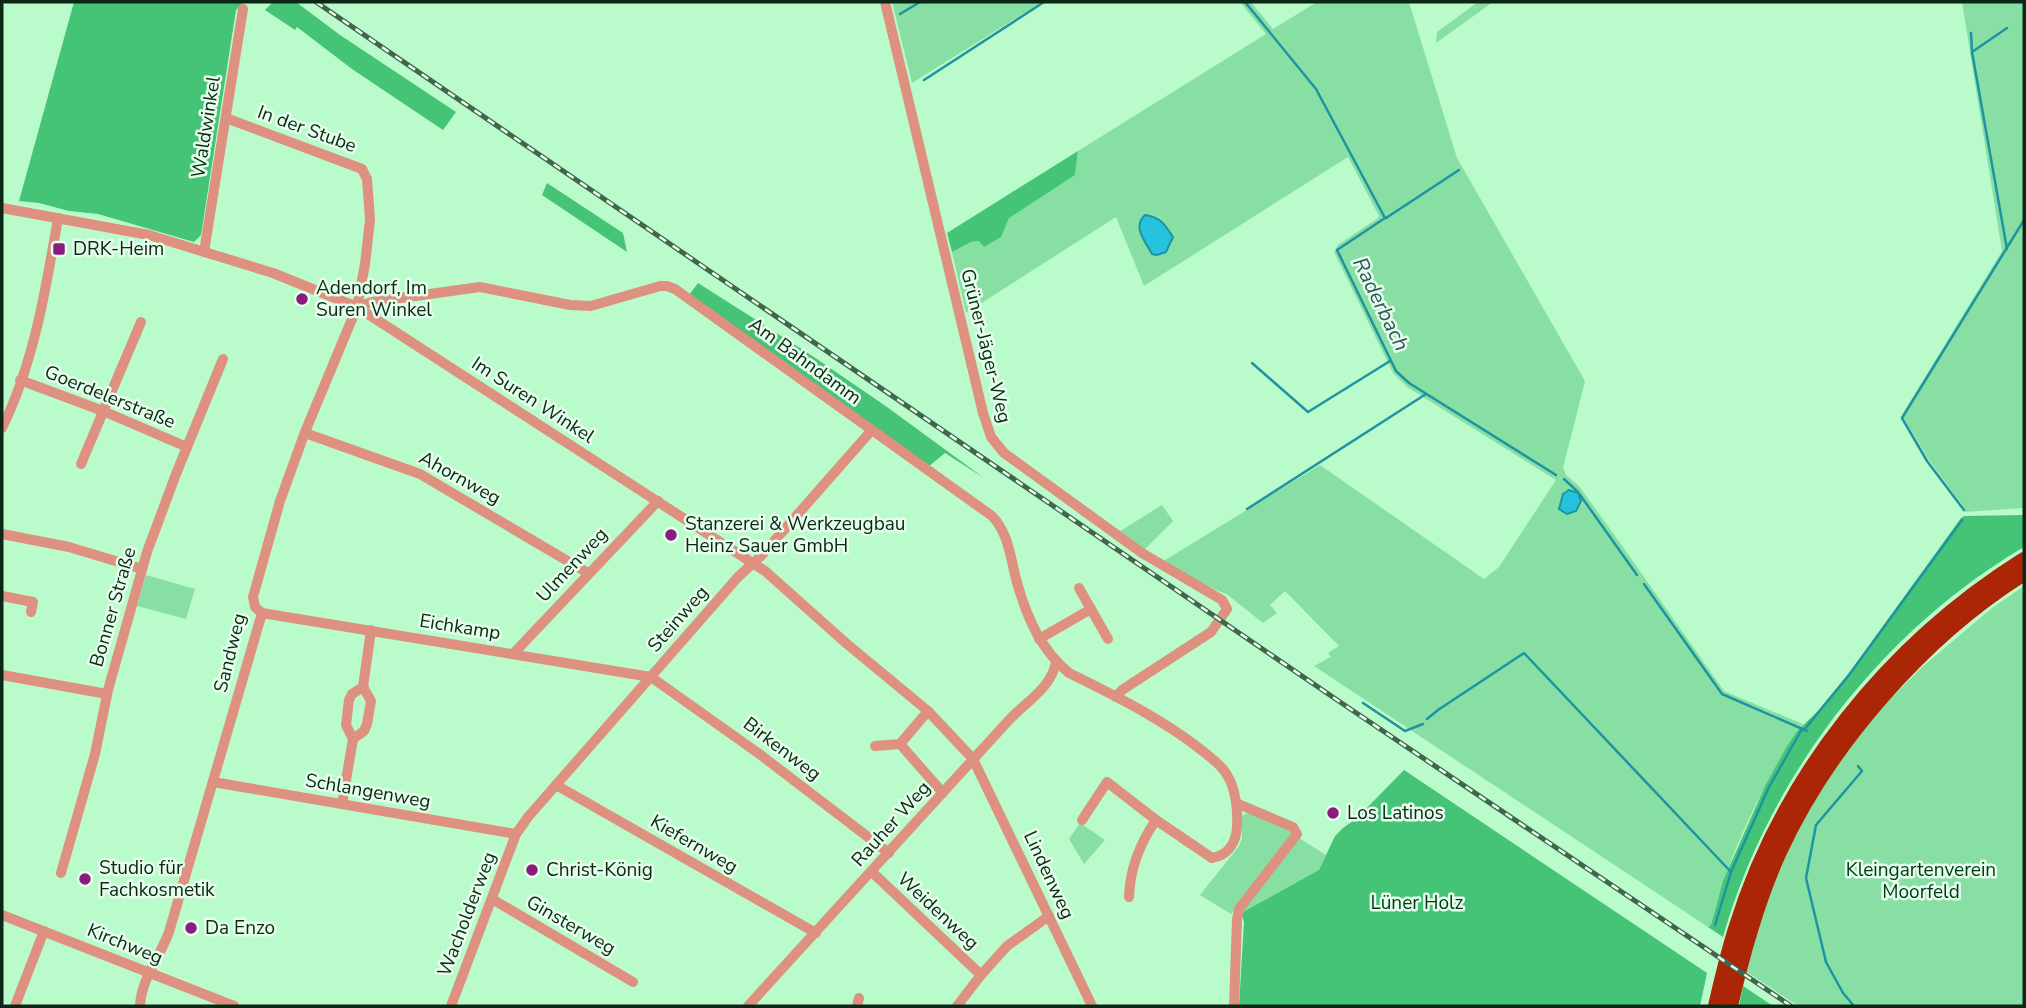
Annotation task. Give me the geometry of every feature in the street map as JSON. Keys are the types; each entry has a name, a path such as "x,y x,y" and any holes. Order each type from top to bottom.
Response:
{"highway":[{"path":"1716,1006 1736,928 1751,886 1777,828 1819,759 1865,696 1911,648 1957,607 2024,560"},
{"path":"1730,1006 1749,931 1771,870 1800,812 1836,755 1906,670 1964,617 2024,573"}],"street":[{"name":"Grüner-Jäger-Weg","path":"885,2 991,437 1004,453 1142,554 1222,600 1226,605 1227,609 1210,632 1122,690 1116,697"},
{"name":"Waldwinkel","path":"204,252 243,9"},
{"name":"In der Stube","path":"226,118 354,164 365,173 370,220 357,307"},
{"name":"Im Suren Winkel","path":"2,208 134,232 273,273 357,307 753,562 928,711 973,759"},
{"path":"2,428 6,405 20,380 41,305 58,218"},
{"name":"Am Bahndamm","path":"357,307 372,302 480,287 570,305 591,306 654,288 667,286 674,289 997,520 1004,535 1018,588 1039,639 1056,662 1069,673 1172,729 1220,765 1231,783 1236,803"},
{"name":"Sandweg","path":"140,1006 149,972 170,932 262,613 255,607 253,597 279,505 305,433 357,307"},
{"path":"80,464 141,322"},
{"name":"Bonner Straße","path":"61,873 95,754 107,694 142,569 155,529 223,359"},
{"name":"Goerdelerstraße","path":"20,380 103,411 187,447"},
{"name":"Steinweg","path":"516,834 527,817 871,430"},
{"name":"Ahornweg","path":"305,433 420,474 588,573"},
{"name":"Ulmenweg","path":"513,654 658,501"},
{"path":"2,534 61,545 142,569"},
{"path":"1079,588 1108,639"},
{"path":"2,596 33,602 32,612"},
{"path":"1039,639 1091,609"},
{"name":"Eichkamp","path":"262,613 651,677"},
{"path":"353,738 364,731 371,701 363,687 371,630"},
{"name":"Rauher Weg","path":"748,1006 1009,720 1041,689 1055,671 1056,662"},
{"path":"2,675 107,694"},
{"name":"Birkenweg","path":"651,677 777,767 889,853"},
{"path":"342,804 353,738 345,723 349,700 363,687"},
{"path":"875,746 900,744 928,711"},
{"path":"900,744 943,793"},
{"name":"Lindenweg","path":"973,759 1092,1006"},
{"name":"Schlangenweg","path":"212,782 516,834"},
{"path":"1082,820 1107,782 1212,858 1221,856 1234,842 1237,827 1236,803 1293,827 1297,834 1239,909 1234,1006"},
{"name":"Kiefernweg","path":"556,785 816,933"},
{"path":"1129,897 1136,856 1156,820"},
{"name":"Wacholderweg","path":"451,1006 516,834"},
{"name":"Weidenweg","path":"872,872 981,975"},
{"name":"Ginsterweg","path":"492,899 634,982"},
{"name":"Kirchweg","path":"2,915 234,1006"},
{"path":"957,1006 1013,941 1049,916"},
{"path":"16,1006 44,931"}],"green space":[{"path":"74,2 244,2 236,10 201,235 194,242 98,214 19,201"},
{"path":"273,2 296,2 340,35 456,112 443,130 352,69 297,27 295,30 265,10"},
{"path":"892,2 1042,2 912,83"},
{"path":"1240,2 1251,2 1273,29 1317,2 1409,2 1457,158 1585,381 1563,468 1566,475 1579,486 1724,691 1803,724 1770,777 1746,825 1726,875 1711,926 1708,927 1314,666 1331,657 1328,653 1339,646 1285,591 1270,605 1277,613 1263,623 1228,595 1189,578 1162,562 1320,465 1484,579 1499,567 1556,480 1407,387 1393,373 1334,252 1338,245 1379,216 1348,157 1144,286 1116,217 966,313 952,252 979,241 1008,218 1075,175 1078,151 1266,34"},
{"path":"1478,2 1493,2 1436,43 1437,32"},
{"path":"1962,2 2024,2 2024,508 1965,512 1902,415 2002,251"},
{"path":"1078,151 1075,175 1009,218 1001,237 984,247 979,241 971,242 952,252 947,233"},
{"path":"547,183 623,233 627,252 542,195"},
{"path":"698,283 814,357 984,478 945,453 928,467 689,295"},
{"path":"1162,505 1173,521 1143,551 1117,533"},
{"path":"2024,515 2024,547 1972,581 1923,621 1878,665 1837,714 1800,766 1769,821 1743,878 1723,937 1708,927 1711,925 1723,881 1765,786 1797,731 1817,712 1849,673 1961,518"},
{"path":"146,575 195,589 186,619 137,606"},
{"name":"Kleingartenverein Moorfeld","path":"2024,586 2024,1006 1798,1006 1744,970 1763,903 1806,808 1868,721 1921,668 1992,608"},
{"name":"Lüner Holz","path":"1404,770 1707,973 1700,1006 1239,1006 1244,922 1241,913 1319,870 1335,836 1357,818"},
{"path":"1248,813 1292,831 1293,835 1231,914 1200,895 1239,846 1242,838 1242,816"},
{"path":"1080,823 1105,840 1084,864 1069,839"},
{"path":"1299,838 1326,855 1319,870 1241,913"},
{"path":"1743,986 1773,1006 1739,1006"}],"water":[{"path":"1145,215 1159,220 1173,237 1166,252 1152,254 1143,239 1140,224"},
{"path":"1569,490 1578,493 1581,501 1576,511 1567,514 1559,509 1563,494"}],"waterway":[{"path":"900,14 920,2"},
{"path":"924,80 1044,2"},
{"name":"Raderbach","path":"1245,2 1316,89 1385,218 1337,250 1396,371 1409,383 1556,475"},
{"path":"2007,28 1972,52 2007,249"},
{"path":"1971,33 1972,51"},
{"path":"1386,218 1459,170"},
{"path":"1964,510 1927,461 1902,418 2024,220"},
{"path":"1252,363 1308,412 1390,361"},
{"path":"1247,509 1426,394"},
{"name":"Raderbach","path":"1564,479 1578,492 1637,575"},
{"path":"1804,730 1849,675 1962,520"},
{"name":"Raderbach","path":"1644,584 1722,694 1807,731"},
{"path":"1427,719 1524,653 1731,872 1769,787 1802,729"},
{"path":"1363,703 1405,731 1423,724"},
{"name":"Raderbach","path":"1854,1006 1843,993 1826,962 1806,878 1816,825 1862,771 1858,766"},
{"path":"1715,925 1731,872"}],"railway":[{"path":"316,2 1343,704 1791,1006"}],"place":[{"name":"DRK-Heim","path":"59,249"},
{"name":"Adendorf, Im Suren Winkel","path":"302,299"},
{"name":"Stanzerei & Werkzeugbau Heinz Sauer GmbH","path":"671,535"},
{"name":"Los Latinos","path":"1333,813"},
{"name":"Christ-König","path":"532,870"},
{"name":"Studio für Fachkosmetik","path":"85,879"},
{"name":"Da Enzo","path":"191,928"}]}
